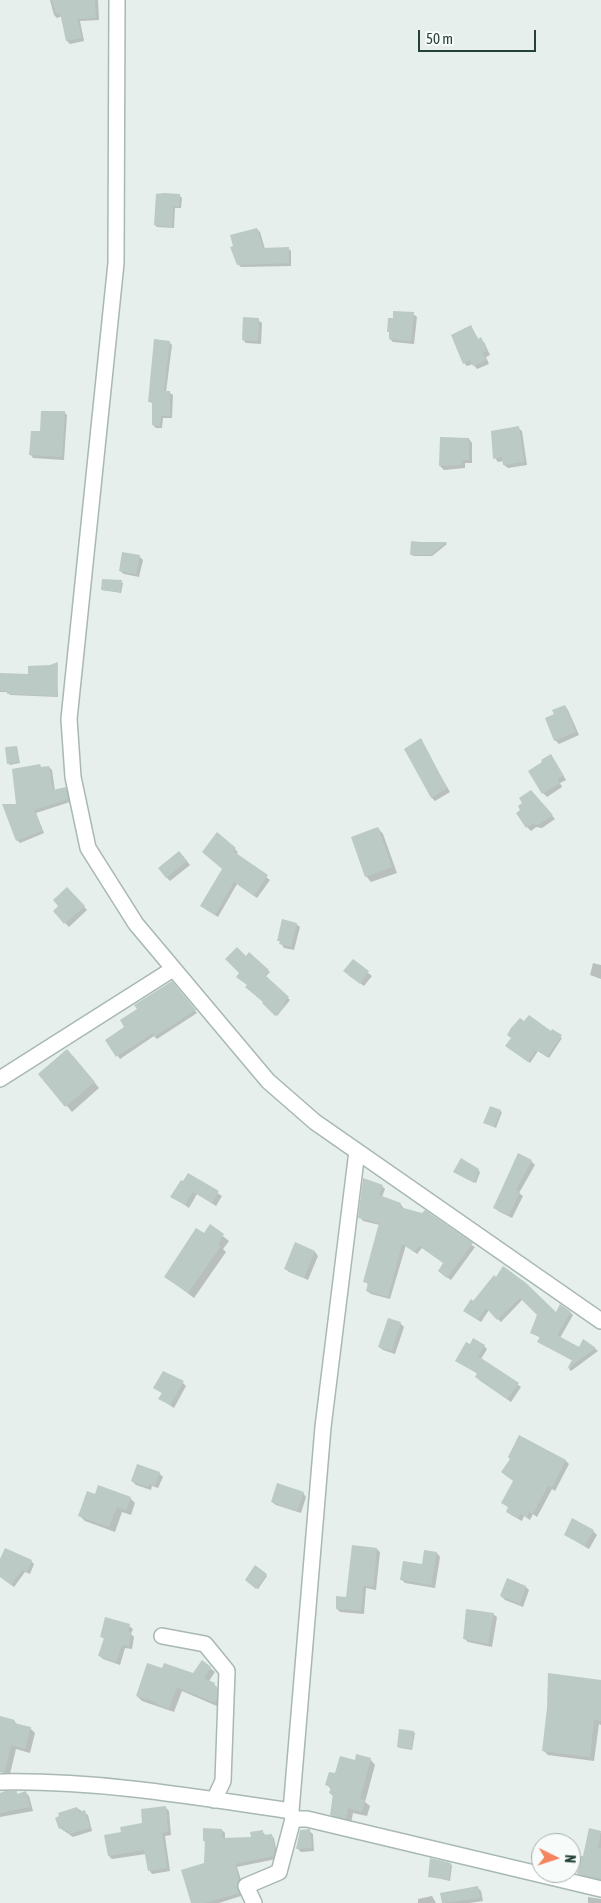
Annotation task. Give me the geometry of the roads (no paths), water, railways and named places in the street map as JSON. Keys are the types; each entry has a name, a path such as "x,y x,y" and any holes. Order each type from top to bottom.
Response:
{"street":[{"path":"117,0 116,263 70,719 73,778 88,848 136,924 268,1081 315,1122 601,1321"},
{"path":"0,1079 174,969"},
{"path":"254,1903 246,1886 279,1872 292,1815 323,1427 357,1151"},
{"path":"162,1636 205,1644 227,1671 223,1781 214,1800"},
{"path":"0,1782 23,1781 144,1790 214,1800 292,1815 601,1889"}]}
